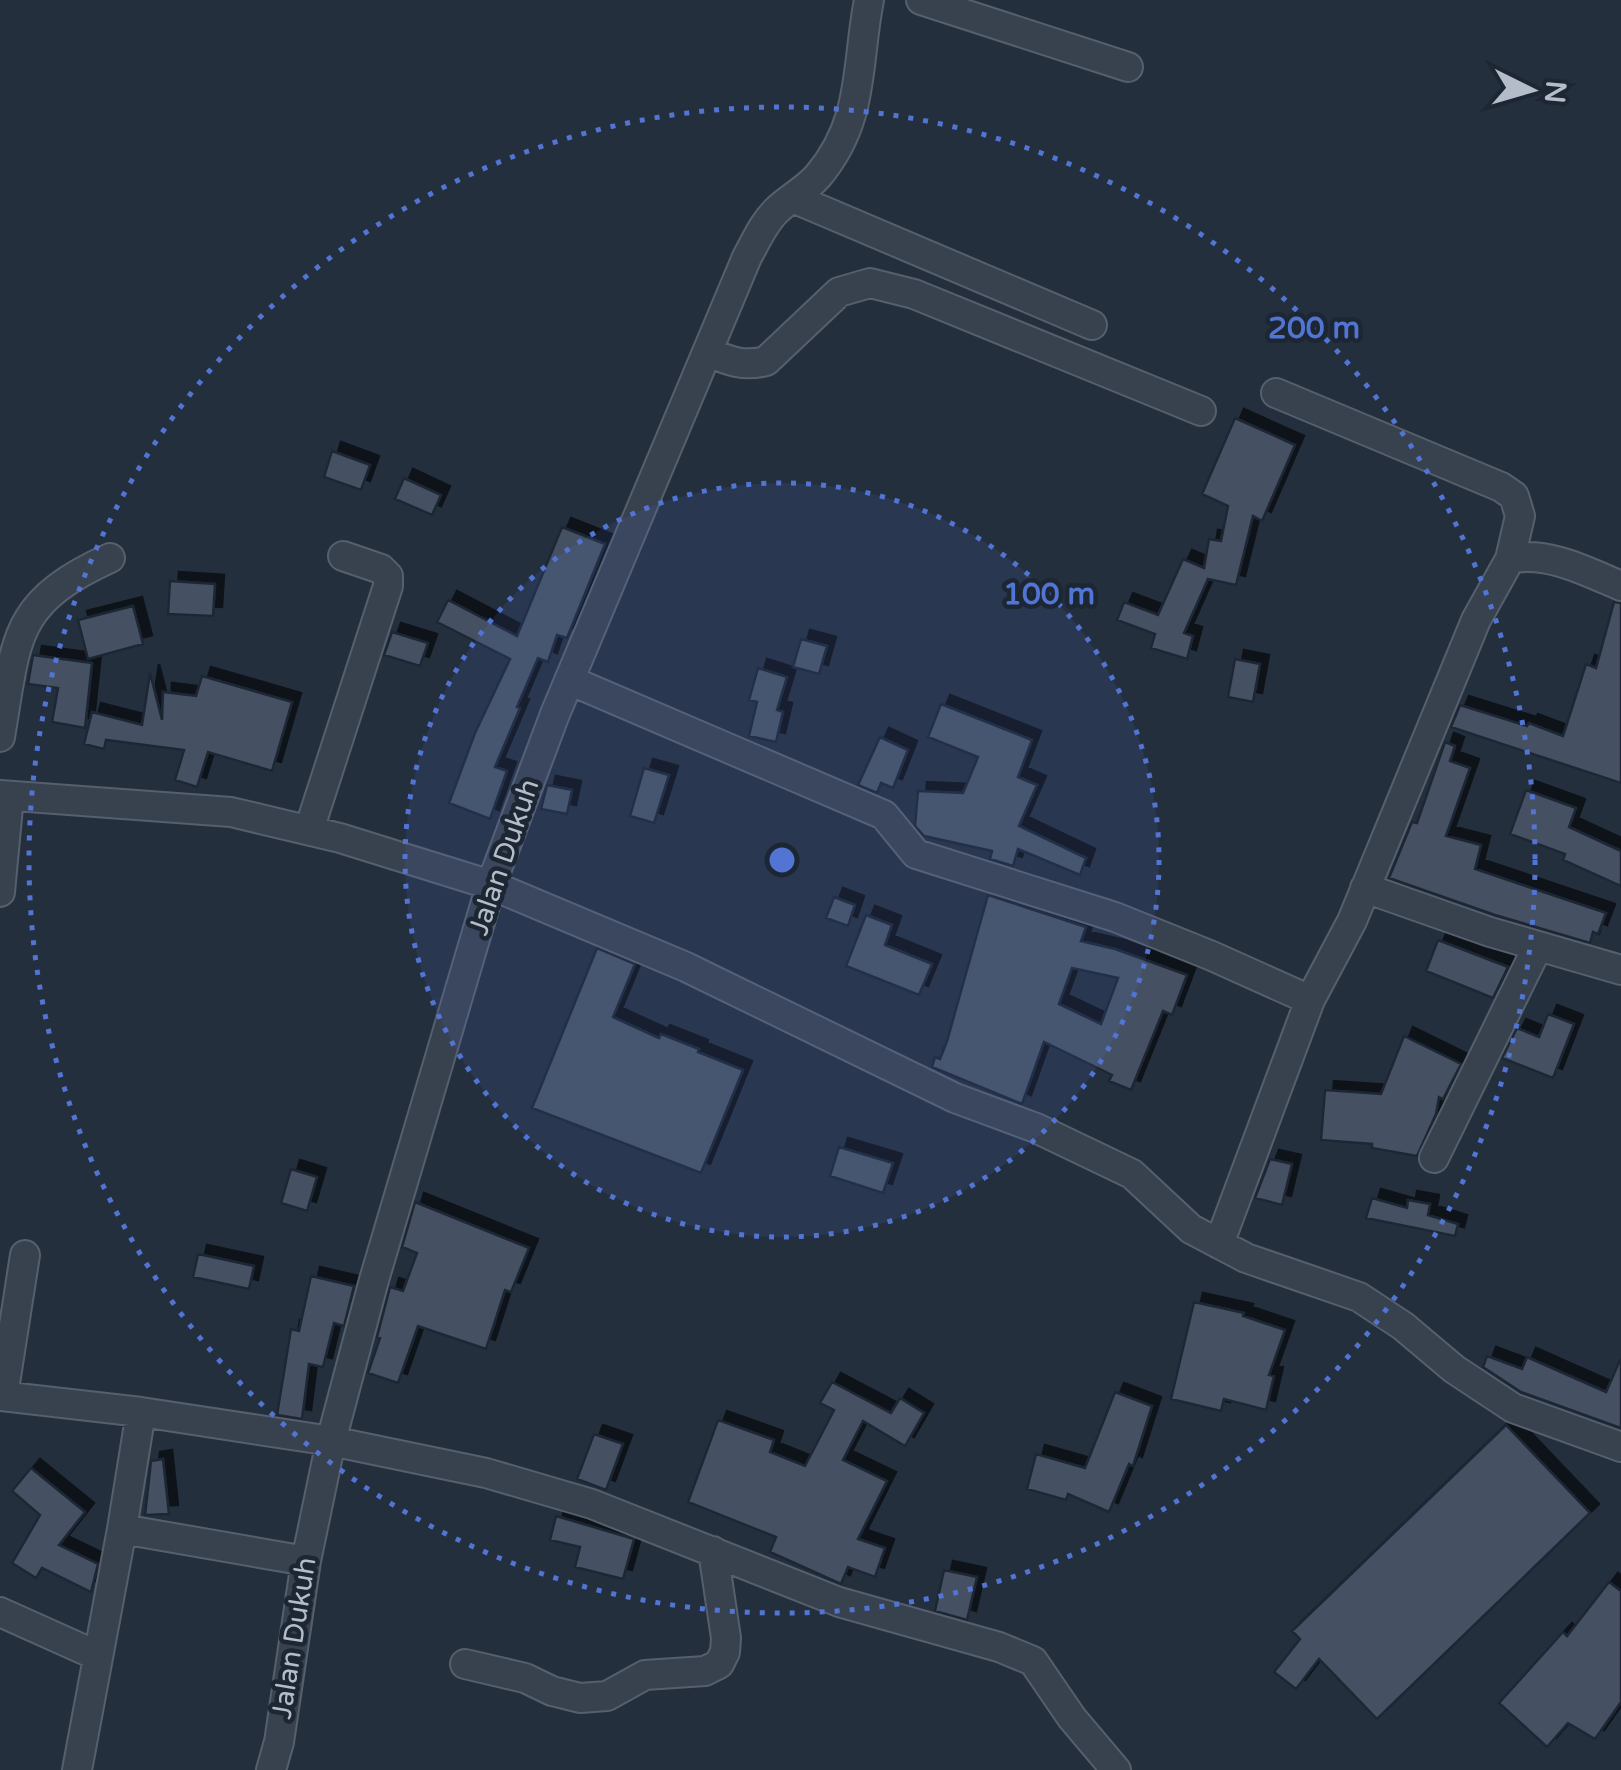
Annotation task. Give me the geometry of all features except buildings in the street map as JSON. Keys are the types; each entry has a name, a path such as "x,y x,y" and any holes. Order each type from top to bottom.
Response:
{"street":[{"name":"Jalan Dukuh","path":"271,1770 279,1742 306,1560 331,1441 374,1280 492,885 569,680 746,257 767,222 816,178 834,153 850,118 858,97 869,0"},
{"path":"921,0 1128,67"},
{"path":"793,198 1092,324"},
{"path":"708,352 752,365 766,360 839,292 870,284 914,294 1201,411"},
{"path":"1219,1244 1310,1000 1352,921 1476,620 1510,560 1520,516 1514,496 1501,487 1276,394"},
{"path":"309,830 388,586 388,576 382,569 343,556"},
{"path":"1510,560 1535,557 1579,568 1621,586"},
{"path":"0,737 14,656 34,606 72,575 110,558"},
{"path":"569,680 884,815 916,854 1115,917 1310,1000"},
{"path":"0,892 4,796 232,812 309,830 492,885 686,967 955,1098 1036,1128 1132,1174 1191,1229 1246,1258 1359,1297 1513,1408 1621,1448"},
{"path":"1365,888 1621,970"},
{"path":"1434,1158 1538,946"},
{"path":"26,1255 2,1396 331,1441 470,1470 634,1518 839,1602 999,1647 1033,1661 1072,1718 1116,1770"},
{"path":"78,1770 140,1412"},
{"path":"122,1529 306,1560"},
{"path":"465,1664 525,1678 580,1698 607,1696 646,1675 705,1671 719,1664 726,1638 713,1550"},
{"path":"0,1612 98,1656"}]}
